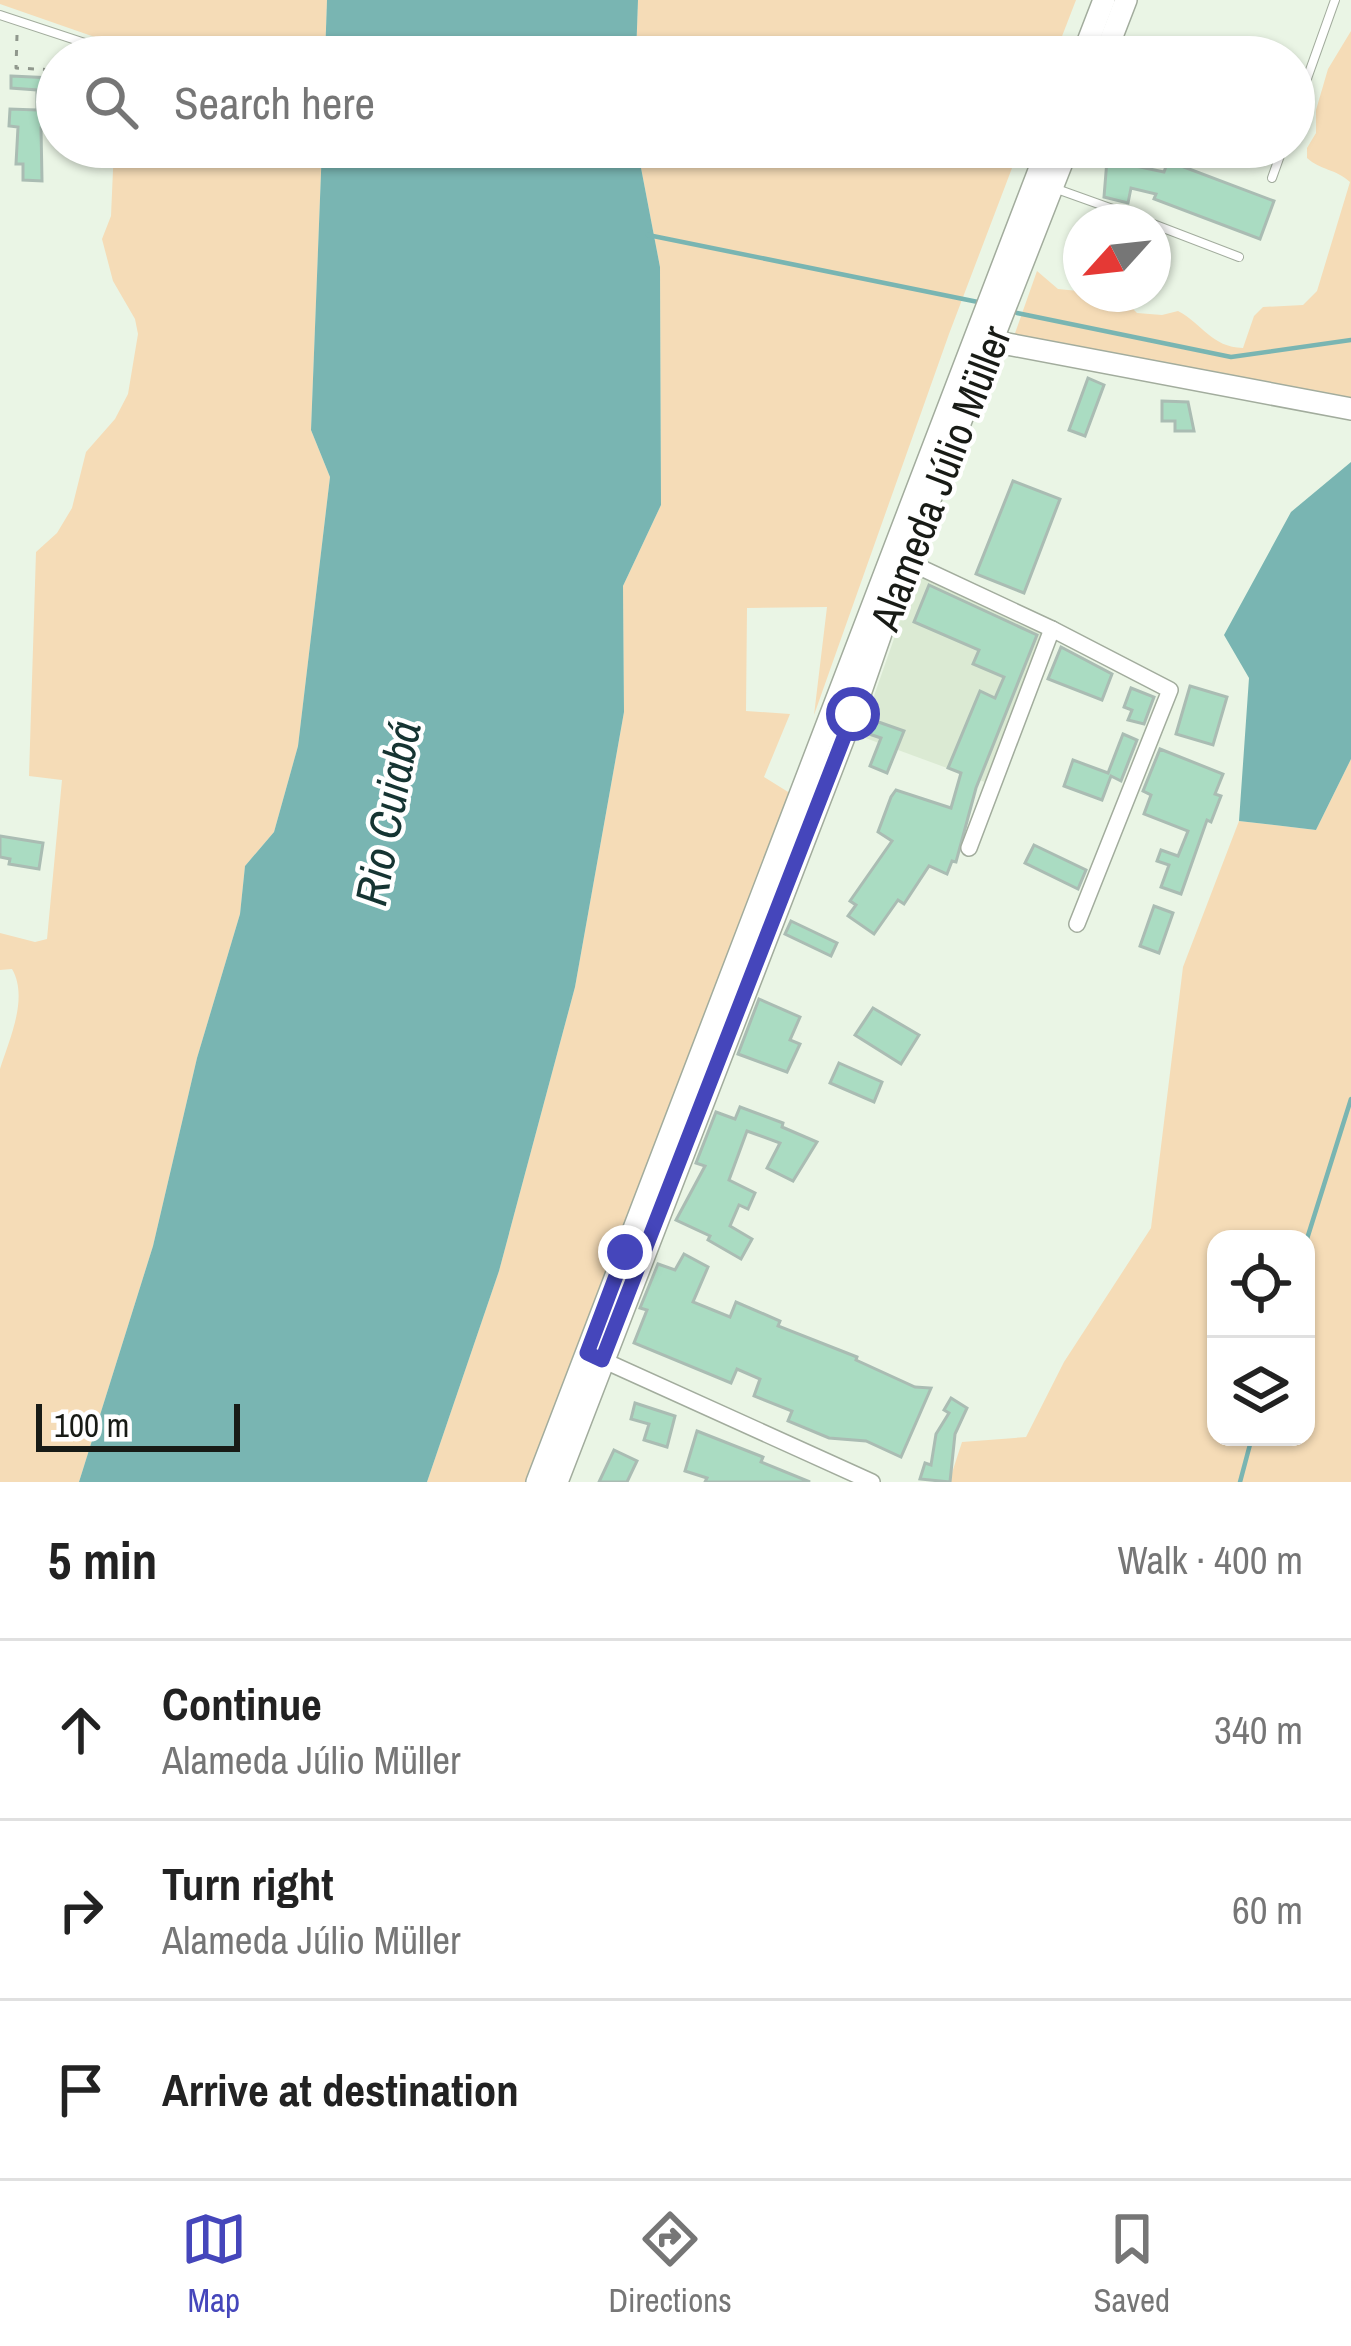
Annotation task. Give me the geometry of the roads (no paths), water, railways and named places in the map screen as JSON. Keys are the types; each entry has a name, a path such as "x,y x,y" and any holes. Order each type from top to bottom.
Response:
{"main road":[{"path":"1090,36 1105,0"},
{"path":"1112,36 1126,0"},
{"name":"Alameda Júlio Müller","path":"1043,184 1045,168"},
{"name":"Alameda Júlio Müller","path":"537,1482 595,1356 853,714 899,558 1043,184 1054,168"},
{"path":"983,340 1351,409"},
{"name":"Alameda Júlio Müller","path":"557,1482 595,1356"}],"street":[{"path":"899,558 1170,690 1077,924"},
{"path":"969,848 1052,629"},
{"path":"595,1356 872,1482"}],"lane":[{"path":"1315,57 1335,0"},
{"path":"0,15 64,36"},
{"path":"1272,178 1276,168"},
{"path":"1043,184 1098,204"},
{"path":"1171,231 1239,257"}],"water":[{"path":"327,0 638,0 637,36 326,36"},
{"name":"Rio Cuiabá","path":"321,168 641,168 660,267 661,505 623,586 624,712 575,987 499,1271 427,1482 79,1482 153,1246 197,1058 240,914 245,866 274,832 298,746 330,477 311,430"},
{"path":"1351,462 1351,759 1316,830 1239,821 1249,678 1224,635 1291,512"}],"waterway":[{"path":"648,235 978,302"},
{"path":"1017,313 1231,357 1351,340"},
{"path":"1310,1230 1351,1099"},
{"path":"1240,1482 1250,1446"}]}
